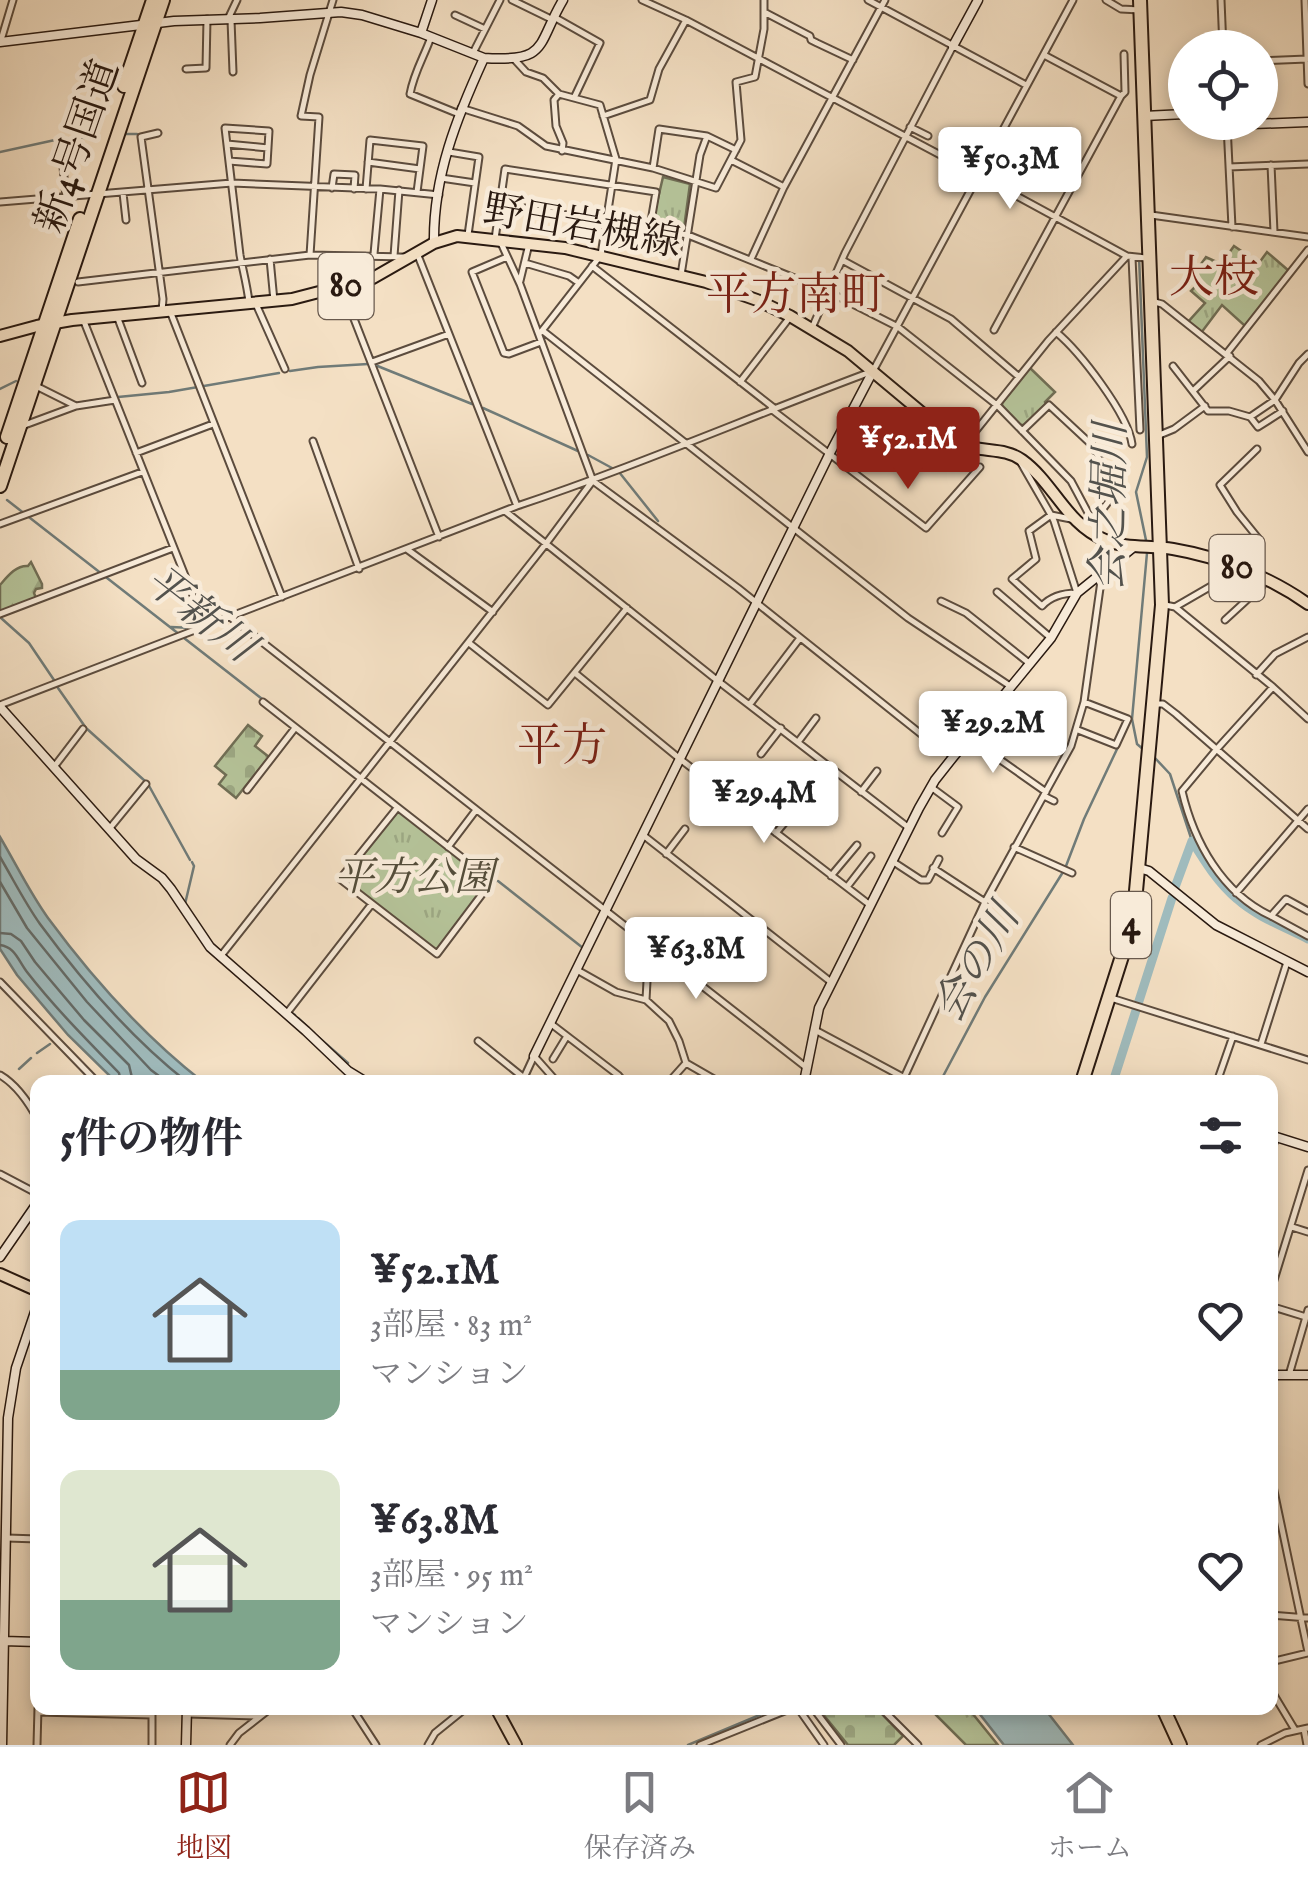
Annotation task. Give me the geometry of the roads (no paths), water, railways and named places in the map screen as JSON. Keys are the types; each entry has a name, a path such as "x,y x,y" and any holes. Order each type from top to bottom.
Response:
{"highway":[{"name":"新4号国道","path":"0,458 93,194 150,24 154,0"},
{"name":"新4号国道","path":"150,24 163,0"},
{"name":"4","path":"1087,1075 1132,920 1168,606 1147,546 1157,436 1145,382 1151,301 1137,258 1148,215 1134,8"},
{"name":"新4号国道","path":"0,486 9,433 34,385 49,324"},
{"path":"1166,1715 1180,1745"}],"main road":[{"name":"野田岩槻線","path":"0,336 83,319 275,302 372,278 434,242 468,236 601,255 738,293 790,316 848,351 952,439 984,452 1016,456"},
{"name":"80","path":"1016,456 1034,470 1075,520 1114,543 1194,554 1265,578 1308,604"},
{"path":"0,1274 30,1288"},
{"path":"500,1715 516,1745"}],"street":[{"path":"13,0 0,42 150,24 331,12 362,14 484,58 514,59 540,48 563,0"},
{"path":"233,72 229,18 238,0"},
{"path":"310,254 319,117 300,116 334,0"},
{"path":"420,32 432,0"},
{"path":"474,53 500,0"},
{"path":"512,0 600,43 574,98"},
{"path":"642,0 1137,258"},
{"path":"431,37 416,67 410,94 518,126 546,146 562,151 616,159 716,188 742,140 736,82 754,78 766,13 764,0"},
{"path":"868,0 883,4 1026,86"},
{"path":"812,328 842,260 978,0"},
{"path":"525,1075 830,453 1073,0"},
{"path":"1106,0 1134,8"},
{"path":"1221,0 1222,30"},
{"path":"1304,0 1308,84"},
{"path":"752,259 784,186 883,4"},
{"path":"766,13 853,60"},
{"path":"454,15 486,29"},
{"path":"186,69 206,68 207,19"},
{"path":"603,116 650,100 658,69 686,20"},
{"path":"994,330 1125,92 1124,54"},
{"path":"1044,55 1121,96"},
{"path":"434,242 446,152 484,58"},
{"path":"514,59 559,94 600,105 616,159 601,255 540,332"},
{"path":"1278,60 1307,59"},
{"path":"559,94 554,100 562,151"},
{"path":"1144,116 1168,115"},
{"path":"1278,123 1308,122"},
{"path":"910,127 928,136"},
{"path":"229,161 267,164 269,131 225,128 229,161 242,262 252,304 286,369"},
{"path":"653,168 659,128 707,136 736,150"},
{"path":"158,133 141,137 166,311 282,597"},
{"path":"681,276 700,154 707,136"},
{"path":"366,189 370,140 424,146 417,192"},
{"path":"1228,140 1232,226"},
{"path":"998,142 1074,183"},
{"path":"227,144 268,148"},
{"path":"61,146 66,197"},
{"path":"446,152 479,157 468,236"},
{"path":"730,160 784,186"},
{"path":"368,162 420,169"},
{"path":"1229,167 1308,164"},
{"path":"1271,165 1274,232"},
{"path":"650,227 656,192 505,169 498,240 540,332 593,481 954,756"},
{"path":"332,188 334,174 355,175 354,189"},
{"path":"442,178 475,183"},
{"path":"0,202 232,184 439,195"},
{"path":"374,254 380,189"},
{"path":"394,256 399,190"},
{"path":"122,192 126,220"},
{"path":"500,204 688,235 829,292 898,326 1022,430 1071,481 1093,528"},
{"path":"1148,215 1308,237"},
{"path":"520,284 529,244"},
{"path":"1194,391 1218,370 1308,250"},
{"path":"78,282 310,254 413,256 449,334 517,506"},
{"path":"507,258 472,272 504,353 541,342"},
{"path":"964,446 1056,332 1137,258"},
{"path":"1137,258 1145,382 1140,430"},
{"path":"270,259 275,302"},
{"path":"842,260 952,319 1019,377"},
{"path":"525,263 569,276 579,283"},
{"path":"592,266 926,528 980,467"},
{"path":"342,287 439,537"},
{"path":"1151,301 1162,304 1259,381 1308,452"},
{"path":"116,316 142,383"},
{"path":"740,382 790,316"},
{"path":"83,319 205,626"},
{"path":"540,332 908,618 1011,687"},
{"path":"1056,332 1094,374 1130,431 1132,444"},
{"path":"372,362 449,334"},
{"path":"1250,416 1275,400 1308,354"},
{"path":"1174,366 1208,410 1250,416 1258,428 1283,411"},
{"path":"355,1075 220,957 162,878 136,860 0,706 873,371"},
{"path":"34,385 74,405"},
{"path":"9,433 74,405 115,400"},
{"path":"1022,430 1049,405 1093,446 1116,492 1093,528"},
{"path":"1157,436 1174,429 1205,406"},
{"path":"135,453 212,424"},
{"path":"313,441 359,568"},
{"path":"1257,449 1220,484 1258,538"},
{"path":"1016,456 1050,515 1077,593"},
{"path":"0,524 142,472"},
{"path":"220,957 546,546 593,481"},
{"path":"504,511 909,828"},
{"path":"1075,520 1050,515 1028,531 1036,559 1012,578 1042,606 1048,598 1077,593"},
{"path":"806,1075 819,1008 931,787 1050,638 1077,593 1147,546"},
{"path":"0,614 173,548"},
{"path":"408,550 493,612"},
{"path":"1234,568 1232,574 1168,606 1308,719"},
{"path":"905,1075 985,902 1072,746 1084,702 1102,574"},
{"path":"1226,620 1262,586 1265,578"},
{"path":"997,592 1050,638"},
{"path":"941,602 966,613 1030,663"},
{"path":"469,643 548,705 626,608"},
{"path":"230,616 807,1068"},
{"path":"1256,674 1275,654 1308,637"},
{"path":"750,704 800,638"},
{"path":"576,673 680,759 870,905"},
{"path":"1273,687 1182,791 1202,847 1236,893 1256,909 1308,936"},
{"path":"263,702 492,881 437,954 340,880 397,808"},
{"path":"1078,730 1116,746 1128,719 1084,702"},
{"path":"1154,704 1163,704 1176,714 1308,829"},
{"path":"921,734 940,708 971,734"},
{"path":"798,742 816,718"},
{"path":"979,723 1002,742 992,754 1054,801"},
{"path":"248,790 295,728"},
{"path":"761,754 780,728"},
{"path":"54,767 83,729"},
{"path":"861,792 877,771"},
{"path":"110,829 146,784"},
{"path":"931,787 958,807 942,833"},
{"path":"759,819 783,789"},
{"path":"1236,893 1308,809"},
{"path":"448,847 476,810"},
{"path":"776,833 796,810"},
{"path":"666,854 685,829"},
{"path":"643,835 832,982"},
{"path":"832,876 857,844"},
{"path":"1014,847 1068,871"},
{"path":"847,887 870,856"},
{"path":"892,860 928,880 939,859"},
{"path":"933,868 985,902"},
{"path":"1139,868 1149,871 1216,925 1308,972"},
{"path":"1270,916 1286,899 1308,911"},
{"path":"286,1014 372,905"},
{"path":"642,938 648,962 646,1000"},
{"path":"1260,1045 1287,962"},
{"path":"577,970 616,992 646,1000 668,1021 686,1062 707,1075"},
{"path":"0,982 89,1075"},
{"path":"1108,997 1308,1060"},
{"path":"550,1023 619,1075"},
{"path":"815,1030 892,1075"},
{"path":"552,1059 567,1036"},
{"path":"1219,1075 1233,1036"},
{"path":"478,1040 517,1075"},
{"path":"534,1056 551,1075"},
{"path":"675,1075 686,1062"},
{"path":"4,1078 30,1106"},
{"path":"1278,1138 1308,1147"},
{"path":"1278,1261 1308,1170"},
{"path":"0,1174 30,1190"},
{"path":"0,1257 30,1214"},
{"path":"1290,1226 1308,1232"},
{"path":"1278,1308 1307,1314 1288,1375"},
{"path":"2,1745 3,1462 13,1383 30,1329"},
{"path":"1278,1375 1308,1375"},
{"path":"1278,1514 1304,1618 1308,1652 1278,1660"},
{"path":"4,1538 30,1539"},
{"path":"1278,1616 1304,1618"},
{"path":"3,1642 30,1642"},
{"path":"1278,1702 1295,1730"},
{"path":"37,1745 38,1715"},
{"path":"152,1715 152,1745"},
{"path":"186,1745 187,1715"},
{"path":"252,1715 260,1716"},
{"path":"357,1715 376,1745"},
{"path":"428,1745 435,1733 457,1715"},
{"path":"700,1745 777,1715"},
{"path":"800,1715 824,1745"},
{"path":"818,1715 841,1745"},
{"path":"888,1715 916,1744"},
{"path":"230,1745 260,1716"},
{"path":"1261,1745 1306,1728 1308,1745"}],"water":[{"path":"0,837 41,908 83,963 120,1006 194,1075 109,1075 68,1035 0,949"},
{"path":"980,1715 1049,1715 1073,1745 1004,1745"}],"waterway":[{"path":"124,134 137,134"},
{"path":"0,152 55,140 96,137"},
{"name":"会之堀川","path":"1139,256 1147,457 1136,492 1147,545"},
{"path":"290,371 368,364"},
{"path":"375,365 472,404"},
{"path":"118,397 279,373"},
{"path":"0,389 16,381"},
{"path":"77,403 110,398"},
{"path":"483,408 578,451"},
{"path":"588,455 612,468"},
{"path":"619,472 658,521"},
{"name":"平新川","path":"7,500 266,702"},
{"name":"会之堀川","path":"1144,750 1137,744 1132,719 1147,553"},
{"path":"1,618 29,643 54,680"},
{"path":"171,627 193,628"},
{"path":"58,688 86,728 145,781"},
{"name":"会の川","path":"1066,866 1118,747"},
{"name":"会之堀川","path":"1155,758 1170,774 1192,841"},
{"path":"148,784 190,860"},
{"name":"会之堀川","path":"1192,841 1237,899 1308,939"},
{"path":"1174,890 1192,841"},
{"path":"185,904 192,862"},
{"name":"会の川","path":"944,1075 985,997 1063,872"},
{"name":"平新川","path":"498,881 583,948"},
{"path":"1115,1075 1172,898"},
{"path":"261,987 270,994"},
{"path":"276,1000 284,1007"},
{"path":"298,1018 314,1033"},
{"path":"317,1036 348,1063"},
{"path":"37,1053 50,1044"},
{"path":"19,1069 31,1058"},
{"path":"688,1745 759,1715"}],"district":[{"name":"大枝","path":"1214,279"},
{"name":"平方南町","path":"796,296"},
{"name":"平方","path":"562,747"}],"park label":[{"name":"平方公園","path":"414,879"}]}
